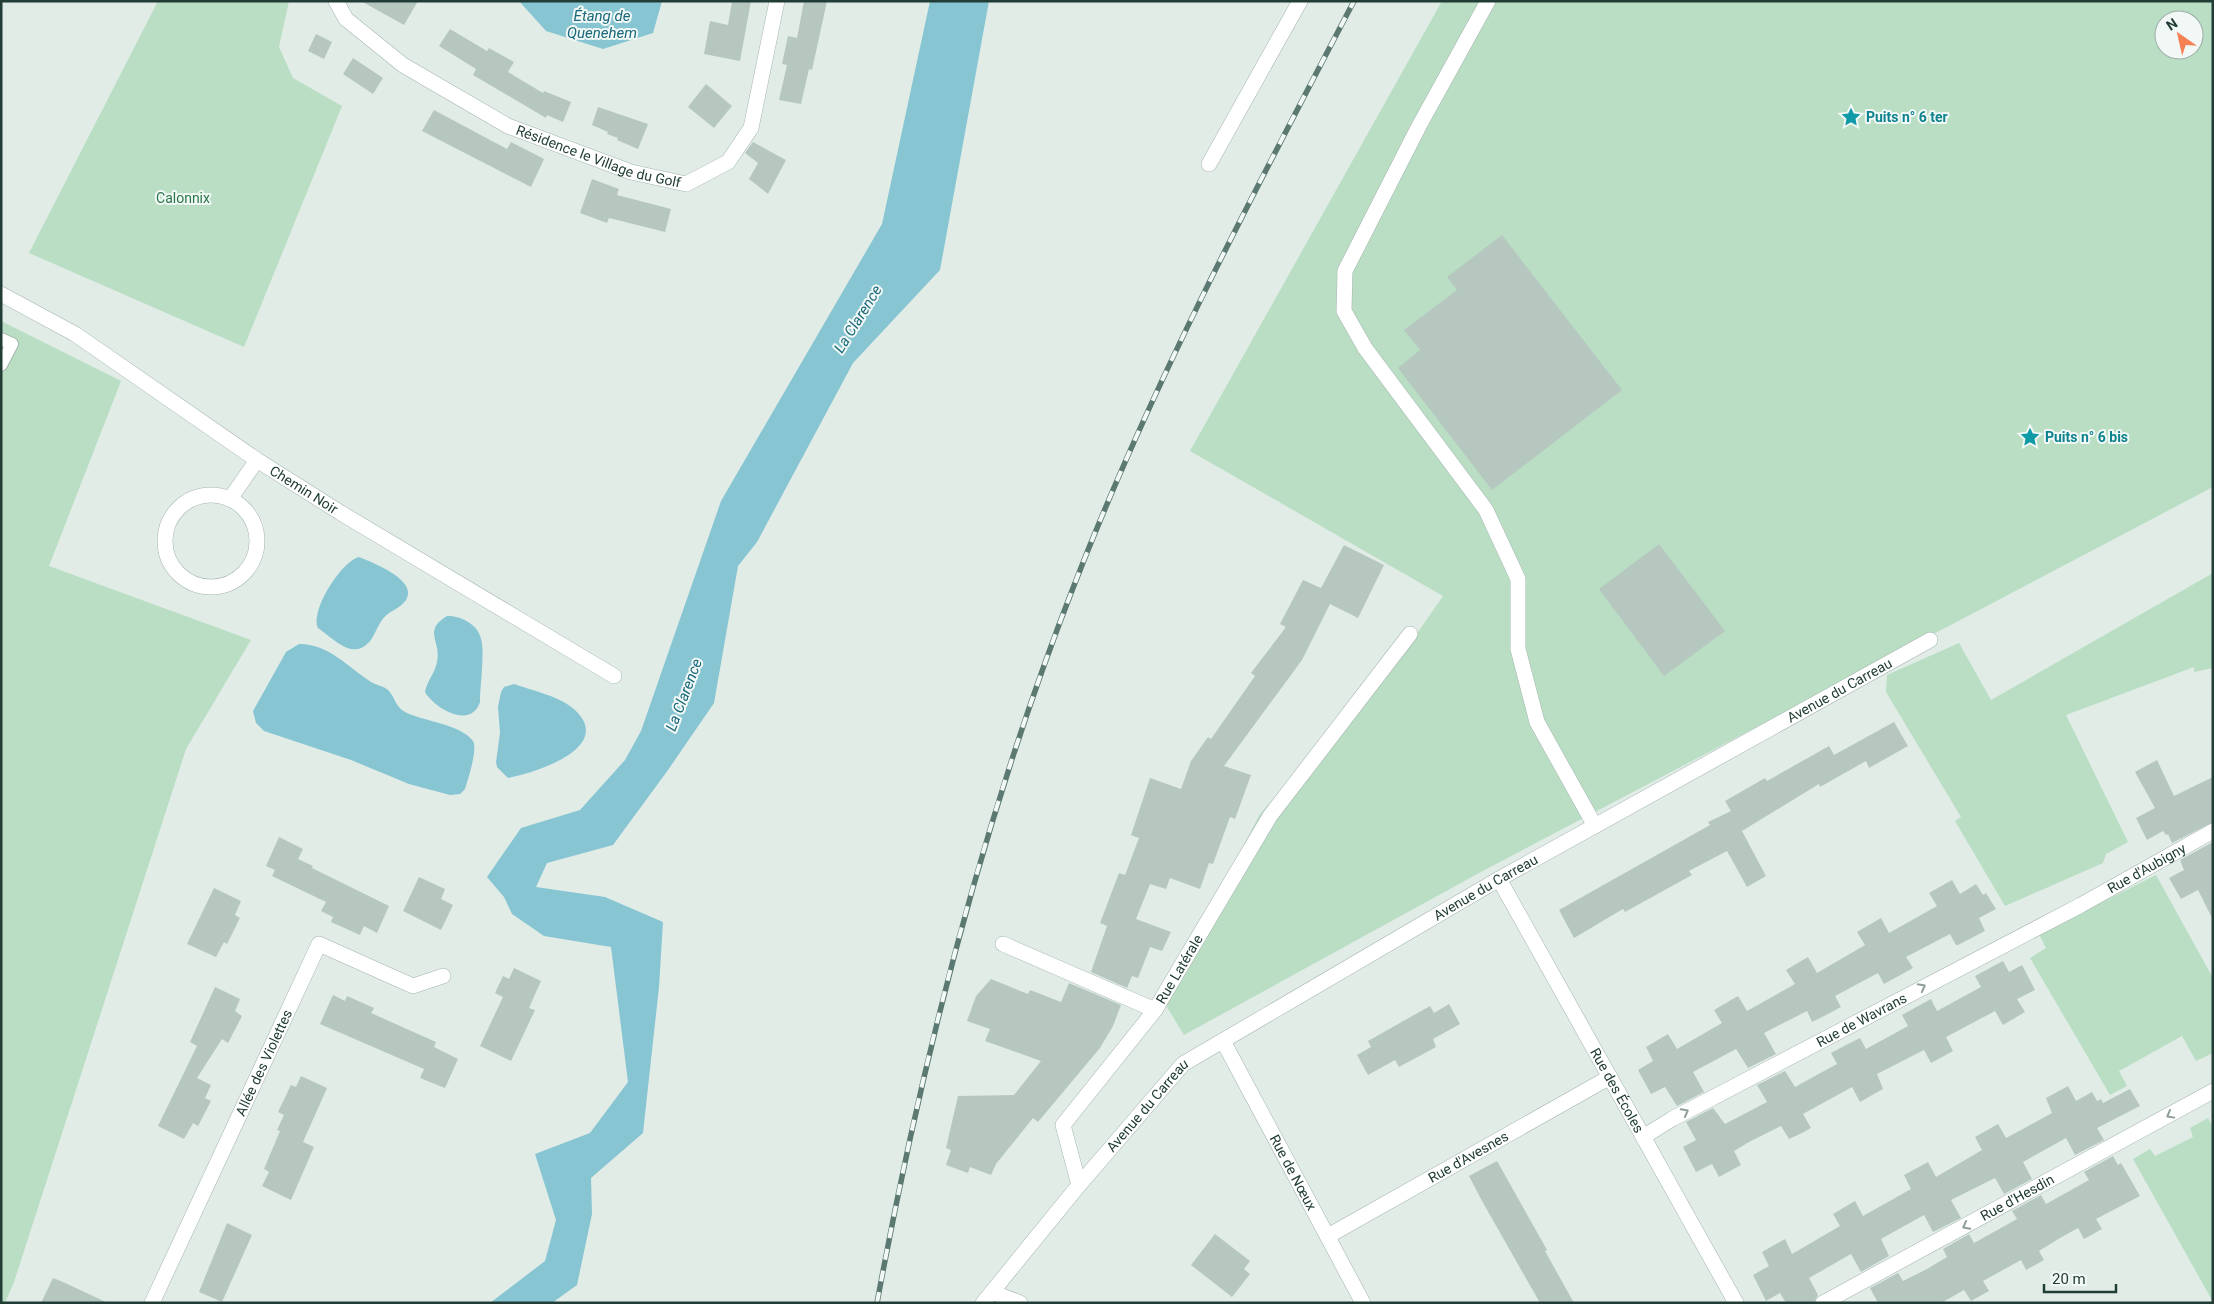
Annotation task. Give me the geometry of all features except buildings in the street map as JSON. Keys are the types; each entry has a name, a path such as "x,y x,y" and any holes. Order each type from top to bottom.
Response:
{"street":[{"name":"Résidence le Village du Golf","path":"336,1 346,19 403,65 508,126 631,172 686,184 728,162 752,128 777,1"},
{"path":"1209,164 1300,1"},
{"path":"1488,1 1419,126 1346,271 1344,311 1365,348 1486,510 1518,579 1518,649 1537,722 1595,826"},
{"name":"Chemin Noir","path":"1,294 75,334 257,460 341,513 614,676"},
{"path":"230,499 257,460"},
{"path":"212,495 230,499 246,511 255,528 257,547 251,565 238,579 220,587 201,586 184,579 171,564 165,546 168,527 177,510 193,499 212,495"},
{"name":"Rue Latérale","path":"1079,1184 1063,1124 1155,1010 1270,816 1410,634"},
{"name":"Avenue du Carreau","path":"1079,1184 1183,1064 1499,879 1930,640"},
{"name":"Rue d'Aubigny","path":"2081,905 2213,831"},
{"name":"Rue des Écoles","path":"1499,879 1736,1303"},
{"name":"Rue de Wavrans","path":"1643,1137 1707,1100 2081,905"},
{"name":"Allée des Violettes","path":"152,1303 319,944 413,986 443,976"},
{"path":"1003,944 1155,1010"},
{"name":"Rue de Nœux","path":"1223,1041 1363,1303"},
{"name":"Rue d'Avesnes","path":"1328,1236 1610,1077"},
{"name":"Rue d'Hesdin","path":"1823,1303 2213,1091"},
{"path":"1020,1303 988,1297 1079,1184"}],"lane":[{"path":"1,339 12,344 1,364"}],"green space":[{"name":"Calonnix","path":"158,1 289,1 279,47 293,78 342,106 244,347 29,253"},
{"path":"1442,1 2213,1 2213,487 1479,873 1184,1035 1162,999 1260,814 1416,635 1443,596 1190,451"},
{"path":"1,321 121,381 49,566 251,640 186,749 14,1282 5,1303 1,1303"},
{"path":"2213,573 2213,668 2194,672 2194,667 2066,715 2128,842 2106,854 2103,863 2005,906 1955,821 1961,817 1886,692 1887,675 1959,643 1991,700"},
{"path":"2156,875 2213,978 2213,1053 2196,1061 2182,1036 2119,1071 2127,1086 2110,1095 2030,958 2046,948 2039,934"},
{"path":"2208,1118 2213,1127 2213,1302 2133,1159 2150,1149 2155,1156 2193,1137 2190,1128"}],"water":[{"name":"Étang de Quenehem","path":"519,1 662,1 653,33 603,49 546,31"},
{"name":"La Clarence","path":"930,1 989,1 940,270 853,363 757,542 738,566 714,703 613,845 547,863 536,887 605,897 663,922 659,987 643,1133 591,1178 592,1214 577,1285 552,1303 490,1303 545,1261 556,1220 535,1154 590,1133 628,1082 611,947 544,936 512,914 504,897 487,877 521,828 580,810 625,760 641,731 721,501 882,224"},
{"path":"359,557 392,573 406,586 408,593 406,600 382,620 367,645 353,649 337,642 318,628 317,620 323,599 336,576 352,560"},
{"path":"447,616 458,617 473,625 481,639 480,702 475,710 469,714 452,714 444,710 425,692 437,662 438,655 434,632 440,621"},
{"path":"299,644 320,648 338,657 371,682 386,689 400,708 407,713 452,727 468,736 473,741 474,750 465,789 460,794 450,795 409,784 351,760 264,731 256,723 253,711 286,652"},
{"path":"514,684 554,697 569,705 585,724 585,736 578,747 566,756 535,771 508,778 497,767 496,762 500,733 498,707 504,687"}],"railway":[{"path":"877,1303 914,1121 958,941 983,851 1041,675 1103,513 1170,364 1241,218 1354,1"}],"place":[{"name":"Puits n° 6 ter","path":"1851,117"},
{"name":"Puits n° 6 bis","path":"2030,437"}]}
